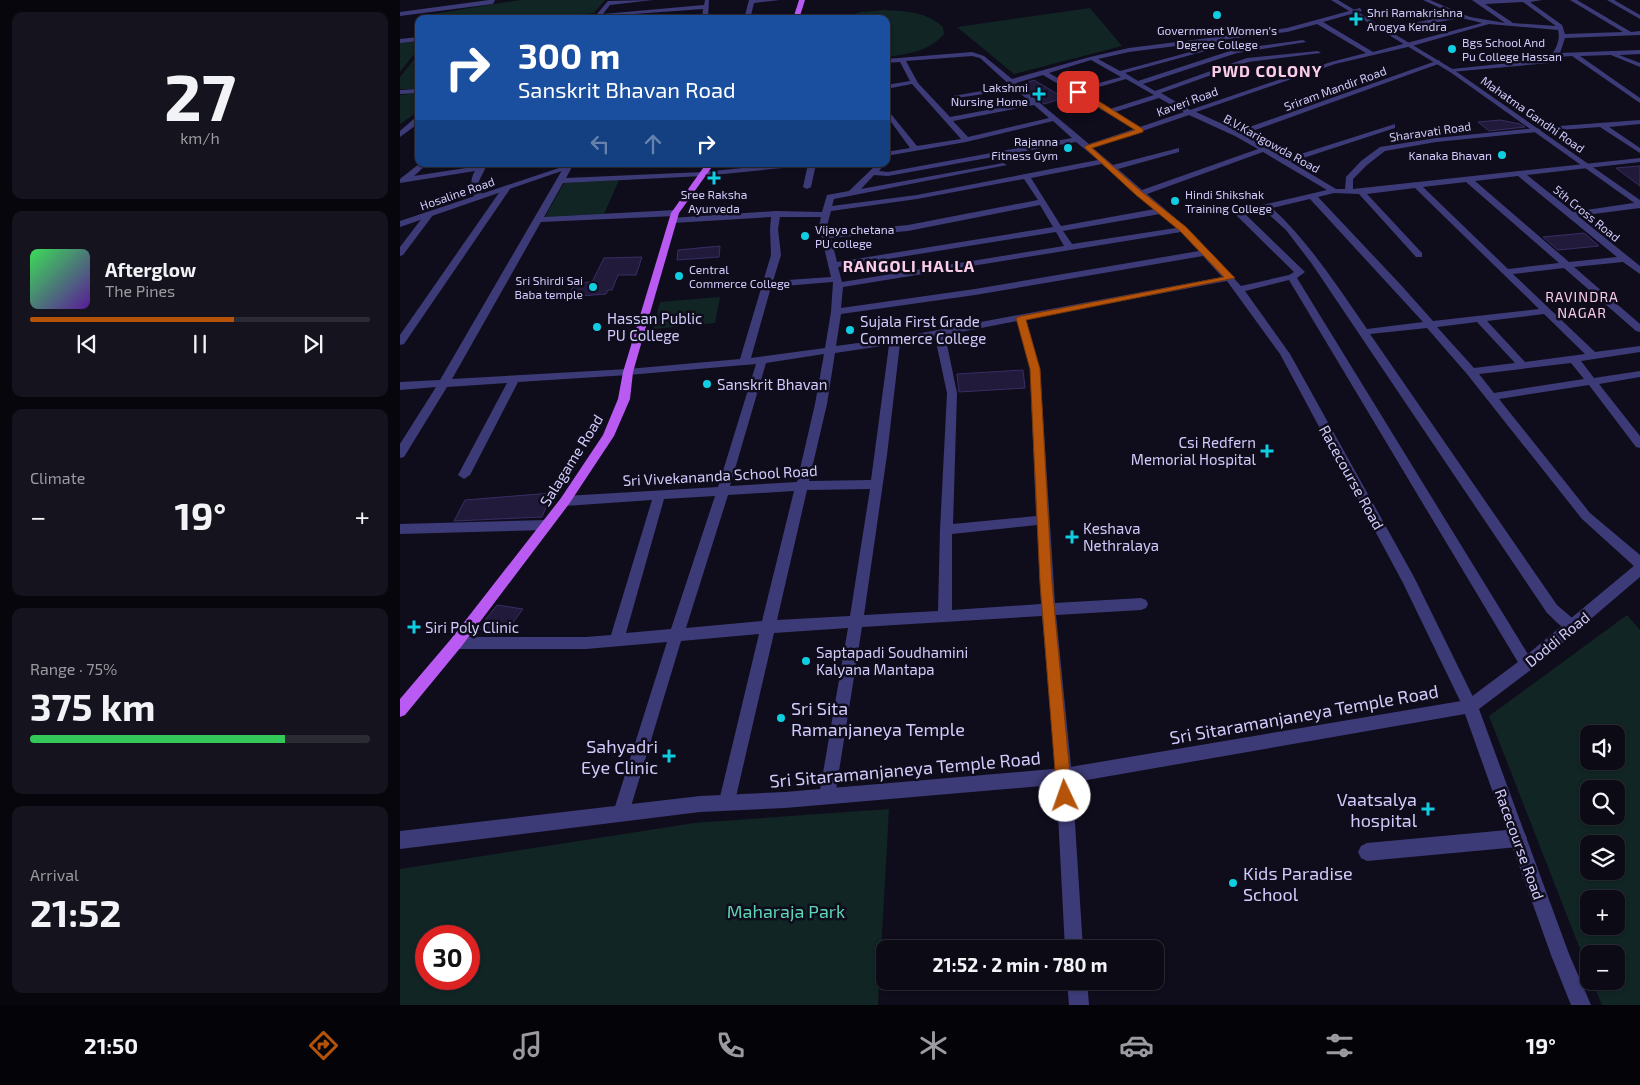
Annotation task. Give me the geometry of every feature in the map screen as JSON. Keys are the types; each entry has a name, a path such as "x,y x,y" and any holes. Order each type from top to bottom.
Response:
{"main road":[{"path":"797,15 802,0"},
{"path":"805,15 810,0"},
{"name":"Salagame Road","path":"400,710 456,644 565,501 608,436 624,399 628,372 674,217 707,169"}],"street":[{"path":"400,7 466,0"},
{"path":"400,14 491,3 492,0"},
{"path":"599,15 609,2 650,0"},
{"path":"748,15 752,0 777,0"},
{"name":"Mahatma Gandhi Road","path":"1334,0 1392,29 1537,130 1640,205"},
{"name":"Mahatma Gandhi Road","path":"1342,0 1356,10 1461,70 1640,195"},
{"path":"1426,0 1486,24 1559,28"},
{"path":"1478,1 1539,0"},
{"path":"1573,0 1631,34"},
{"path":"1610,0 1640,17"},
{"path":"1478,1 1512,25"},
{"path":"1452,71 1550,61 1556,55 1563,36 1559,28 1549,17 1525,1"},
{"path":"638,15 707,4 705,15"},
{"path":"668,9 668,15"},
{"path":"953,98 1013,84 1044,72 1092,58 1129,50 1287,30 1356,10"},
{"path":"1629,11 1640,10"},
{"path":"1392,29 1462,16"},
{"path":"1317,21 1372,54"},
{"name":"Kaveri Road","path":"1088,147 1333,63 1414,44 1486,24"},
{"path":"1287,30 1333,63"},
{"path":"1563,36 1640,33"},
{"path":"1216,38 1219,45"},
{"path":"400,42 415,40"},
{"path":"1138,83 1236,51 1303,42"},
{"path":"1119,73 1219,45 1236,51"},
{"path":"1556,55 1640,52"},
{"path":"1109,111 1247,60 1318,53"},
{"path":"1608,53 1640,65"},
{"name":"Racecourse Road","path":"903,61 972,54 982,57 1033,103 1109,164 1139,194 1183,229 1239,289 1285,354 1409,581 1470,706 1581,1005"},
{"path":"1574,55 1640,101"},
{"name":"B.V.Karigowda Road","path":"1092,58 1189,112 1238,134 1334,191"},
{"path":"890,61 903,61 906,70 915,82 950,119 966,140"},
{"name":"Sriram Mandir Road","path":"1238,134 1438,62"},
{"path":"1044,72 1141,130"},
{"path":"1078,92 1127,78"},
{"path":"890,86 915,82"},
{"path":"400,92 415,91"},
{"path":"950,119 1033,103"},
{"path":"890,115 915,149"},
{"path":"890,153 966,140 1053,119"},
{"path":"400,134 415,122"},
{"name":"Sharavati Road","path":"1349,191 1349,179 1364,163 1382,149 1436,140 1600,124 1640,122"},
{"path":"1600,124 1640,151"},
{"path":"1286,161 1392,126"},
{"path":"874,173 888,174 1079,139"},
{"path":"1139,194 1265,149"},
{"path":"537,220 826,212 1026,176 1109,164 1176,150"},
{"path":"1527,664 1296,274 1239,213 1334,191 1362,192 1415,184 1640,160"},
{"path":"727,802 820,404 836,312 838,282 823,226 830,197 1003,165"},
{"path":"403,181 419,167"},
{"path":"403,181 479,167"},
{"path":"479,198 474,183 475,175 483,167"},
{"name":"Hosaline Road","path":"400,224 570,167"},
{"path":"400,454 444,383 560,181 572,167"},
{"path":"560,181 745,167"},
{"path":"807,187 811,167"},
{"path":"852,194 879,167"},
{"name":"5th Cross Road","path":"1518,173 1640,271"},
{"path":"1026,176 1070,248"},
{"path":"1467,179 1565,266 1640,329"},
{"path":"1415,184 1593,356"},
{"path":"400,342 506,189"},
{"path":"1362,192 1419,255"},
{"path":"1312,196 1430,324 1471,372 1586,516 1640,563"},
{"path":"826,236 908,228 1043,202"},
{"path":"1570,215 1640,205"},
{"path":"1266,207 1289,228 1316,262 1552,609 1573,627"},
{"path":"833,265 1160,211"},
{"path":"744,362 776,255 774,229 776,214"},
{"path":"400,253 429,215"},
{"path":"767,284 838,282 1070,248 1183,229"},
{"path":"836,312 975,292 1206,253"},
{"path":"1505,272 1624,259"},
{"path":"1239,289 1296,274 1316,262"},
{"path":"400,386 628,372 762,360 895,341 1230,278"},
{"path":"1364,332 1546,311"},
{"path":"1021,318 1035,369 1048,610 1064,776 1073,940"},
{"path":"1479,318 1523,366"},
{"path":"939,332 952,393 946,530 945,616"},
{"path":"827,796 856,622 895,341"},
{"path":"1471,372 1640,349"},
{"path":"1574,359 1634,428 1640,444"},
{"path":"621,813 762,360"},
{"path":"1490,397 1640,374"},
{"path":"464,475 514,378"},
{"name":"Sri Vivekananda School Road","path":"565,501 800,486 876,484"},
{"path":"617,640 659,496"},
{"path":"946,530 1043,520"},
{"path":"400,529 546,525"},
{"name":"Doddi Road","path":"1470,706 1573,627 1640,569"},
{"path":"456,644 586,643 676,634 1141,604"},
{"name":"Sri Sitaramanjaneya Temple Road","path":"400,840 727,802 827,796 1064,776 1470,706"},
{"path":"1367,852 1518,838"},
{"path":"1078,990 1079,1005"}],"green space":[{"path":"520,0 605,0 594,13 577,15 427,15"},
{"path":"1090,8 1122,46 1014,74 957,27"},
{"path":"884,10 923,15 943,27 944,34 932,45 925,48 890,56 890,15 849,15"},
{"path":"415,41 415,53 400,72 400,43"},
{"path":"415,58 415,89 400,89 400,77"},
{"path":"415,93 415,114 400,124 400,95"},
{"path":"619,180 604,214 545,217 564,183"},
{"path":"720,297 715,323 653,329 660,302"},
{"path":"1627,615 1640,630 1640,1005 1602,1005 1596,990 1625,990 1625,945 1580,945 1580,949 1489,716"},
{"name":"Maharaja Park","path":"889,809 882,940 876,940 876,990 879,990 878,1005 400,1005 400,869 694,823"}],"building":[{"path":"1034,80 1064,98 1044,104 1021,85"},
{"path":"1500,120 1520,124 1525,127 1489,131 1478,122"},
{"path":"1640,166 1640,186 1616,168"},
{"path":"1584,233 1599,246 1558,250 1543,237"},
{"path":"720,246 719,257 677,260 678,250"},
{"path":"642,257 636,275 618,275 612,290 608,290 606,294 568,297 575,283 592,282 604,258"},
{"path":"1023,370 1025,388 959,392 957,374"},
{"path":"552,493 542,517 454,521 465,500"},
{"path":"497,605 523,609 506,632 478,629"}],"place":[{"name":"Government Women's Degree College","path":"1217,15"},
{"name":"Shri Ramakrishna Arogya Kendra","path":"1356,19"},
{"name":"Bgs School And Pu College Hassan","path":"1452,49"},
{"name":"Lakshmi Nursing Home","path":"1039,94"},
{"name":"Rajanna Fitness Gym","path":"1068,148"},
{"name":"Kanaka Bhavan","path":"1502,155"},
{"name":"Sree Raksha Ayurveda","path":"714,178"},
{"name":"Hindi Shikshak Training College","path":"1175,201"},
{"name":"Vijaya chetana PU college","path":"805,236"},
{"name":"Central Commerce College","path":"679,276"},
{"name":"Sri Shirdi Sai Baba temple","path":"593,287"},
{"name":"Hassan Public PU College","path":"597,327"},
{"name":"Sujala First Grade Commerce College","path":"850,330"},
{"name":"Sanskrit Bhavan","path":"707,384"},
{"name":"Csi Redfern Memorial Hospital","path":"1267,451"},
{"name":"Keshava Nethralaya","path":"1072,537"},
{"name":"Siri Poly Clinic","path":"414,627"},
{"name":"Saptapadi Soudhamini Kalyana Mantapa","path":"806,661"},
{"name":"Sri Sita Ramanjaneya Temple","path":"781,718"},
{"name":"Sahyadri Eye Clinic","path":"669,756"},
{"name":"Vaatsalya hospital","path":"1428,809"},
{"name":"Kids Paradise School","path":"1233,883"}],"district":[{"name":"PWD COLONY","path":"1267,70"},
{"name":"RANGOLI HALLA","path":"909,265"},
{"name":"RAVINDRA NAGAR","path":"1582,304"}],"route":[{"path":"1065,796 1046,583 1035,369 1021,318 1230,278 1183,229 1139,194 1088,147 1141,130 1078,92"}]}
